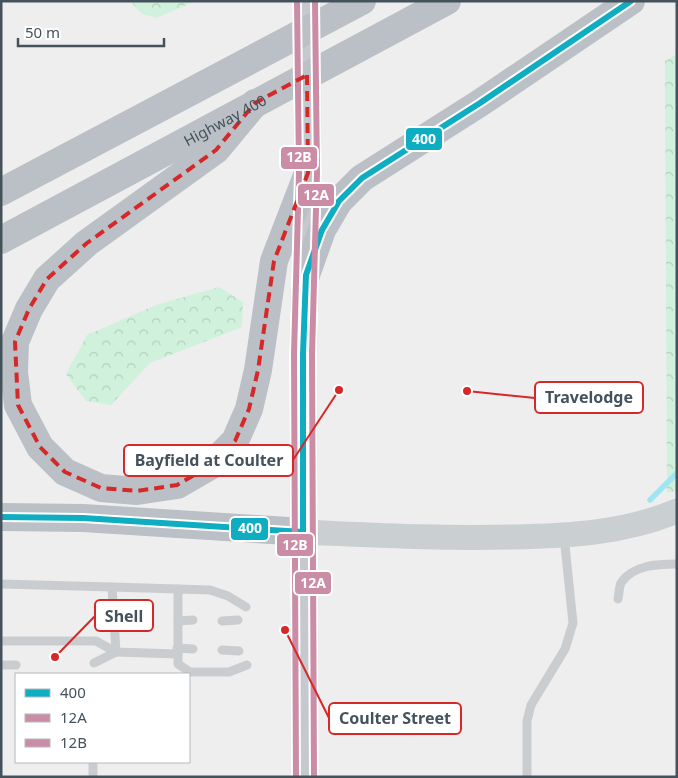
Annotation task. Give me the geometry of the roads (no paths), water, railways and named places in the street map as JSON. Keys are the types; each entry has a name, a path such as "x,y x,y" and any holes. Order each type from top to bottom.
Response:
{"highway":[{"path":"1,192 362,1"},
{"name":"Highway 400","path":"1,240 447,1"},
{"path":"306,275 322,230 339,201 362,178 480,103 631,1"},
{"path":"256,103 216,150 87,243 47,279 29,308 15,342 14,372 18,405 40,448 65,472 101,488 137,491 176,485 210,466 235,441 249,409 258,370 274,261 308,173"},
{"path":"1,517 83,518 303,532"}],"main road":[{"path":"305,777 303,354 308,173 306,1"}],"street":[{"path":"303,532 454,539 564,536 599,532 635,524 677,511"}],"lane":[{"path":"527,777 526,721 528,714 531,705 565,649 574,623 564,536"},
{"path":"618,599 620,584 634,571 657,564 677,564"},
{"path":"1,584 210,590 228,596 246,607"},
{"path":"112,586 116,652"},
{"path":"178,589 178,664 190,672 229,672 247,665"},
{"path":"178,621 193,620"},
{"path":"222,621 238,620"},
{"path":"1,641 96,640 116,652"},
{"path":"94,663 116,652 193,649"},
{"path":"222,650 239,651"},
{"path":"1,665 16,665"},
{"path":"93,763 93,777"}],"waterway":[{"path":"650,500 677,473"}],"place":[{"name":"Bayfield at Coulter","path":"339,390"},
{"name":"Travelodge","path":"467,391"},
{"name":"Coulter Street","path":"285,630"},
{"name":"Shell","path":"55,657"}]}
